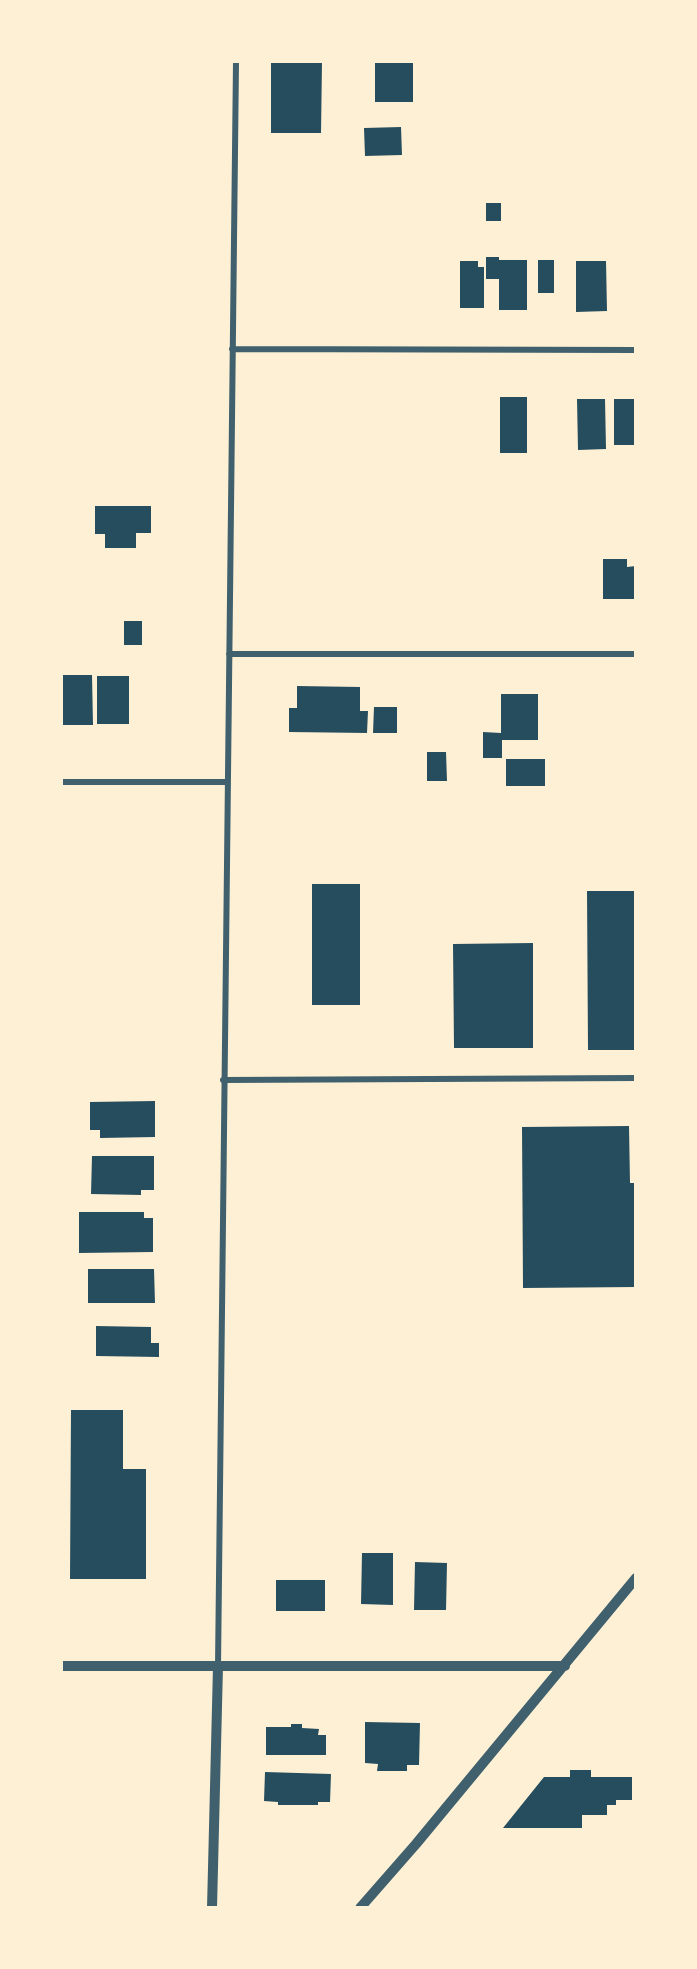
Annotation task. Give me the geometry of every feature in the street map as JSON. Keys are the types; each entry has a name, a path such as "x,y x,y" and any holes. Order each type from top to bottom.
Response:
{"street":[{"path":"212,1908 218,1666 236,62"},
{"path":"232,349 636,350"},
{"path":"229,654 636,654"},
{"path":"62,782 228,782"},
{"path":"223,1080 636,1078"},
{"path":"360,1908 565,1666 636,1578"},
{"path":"62,1666 565,1666"}],"building":[{"path":"271,62 322,62 321,133 271,133"},
{"path":"375,62 413,62 413,102 375,102"},
{"path":"401,127 402,155 365,156 364,128"},
{"path":"486,203 501,203 501,221 486,221"},
{"path":"486,257 499,257 499,260 527,260 527,310 499,310 499,279 486,279"},
{"path":"538,260 554,260 554,293 538,293"},
{"path":"460,261 478,261 478,267 484,267 484,308 460,308"},
{"path":"576,261 606,261 607,311 576,312"},
{"path":"500,397 527,397 527,453 500,453"},
{"path":"577,399 605,399 606,449 578,450"},
{"path":"614,399 636,399 636,445 614,445"},
{"path":"95,506 151,506 151,533 136,533 136,548 105,548 105,534 95,534"},
{"path":"603,559 627,559 627,567 636,566 636,599 603,599"},
{"path":"124,621 142,621 142,645 124,645"},
{"path":"62,675 92,675 93,725 62,725"},
{"path":"97,676 129,676 129,724 97,724"},
{"path":"297,686 360,687 360,711 368,711 367,733 289,732 289,708 297,708"},
{"path":"501,694 538,694 538,740 502,740 502,758 483,758 483,732 501,733"},
{"path":"374,707 397,707 397,733 373,733"},
{"path":"427,752 446,752 447,781 427,781"},
{"path":"506,759 545,759 545,786 506,786"},
{"path":"312,884 360,884 360,1005 312,1005"},
{"path":"587,891 636,891 636,1050 588,1050"},
{"path":"533,943 533,1048 454,1048 453,944"},
{"path":"155,1101 155,1137 100,1138 100,1130 90,1130 90,1102"},
{"path":"629,1126 630,1183 636,1183 636,1287 523,1288 522,1127"},
{"path":"92,1156 154,1156 154,1190 141,1190 141,1195 91,1194"},
{"path":"79,1212 144,1212 144,1218 153,1218 153,1252 79,1253"},
{"path":"88,1269 154,1269 155,1303 88,1303"},
{"path":"96,1326 151,1327 151,1343 159,1343 159,1357 96,1356"},
{"path":"71,1410 123,1410 123,1469 146,1469 146,1579 70,1579"},
{"path":"362,1553 393,1553 393,1605 361,1604"},
{"path":"415,1562 447,1563 446,1610 414,1610"},
{"path":"276,1580 325,1580 325,1611 276,1611"},
{"path":"365,1722 420,1723 419,1765 407,1765 407,1771 377,1771 378,1764 365,1763"},
{"path":"291,1724 302,1724 302,1728 319,1729 318,1735 326,1735 326,1755 266,1755 266,1727 291,1727"},
{"path":"570,1770 591,1770 591,1777 632,1777 632,1800 616,1800 616,1805 607,1805 607,1815 582,1815 582,1828 503,1828 544,1777 570,1777"},
{"path":"265,1772 331,1774 330,1802 318,1802 318,1805 278,1805 278,1802 264,1801"}]}
